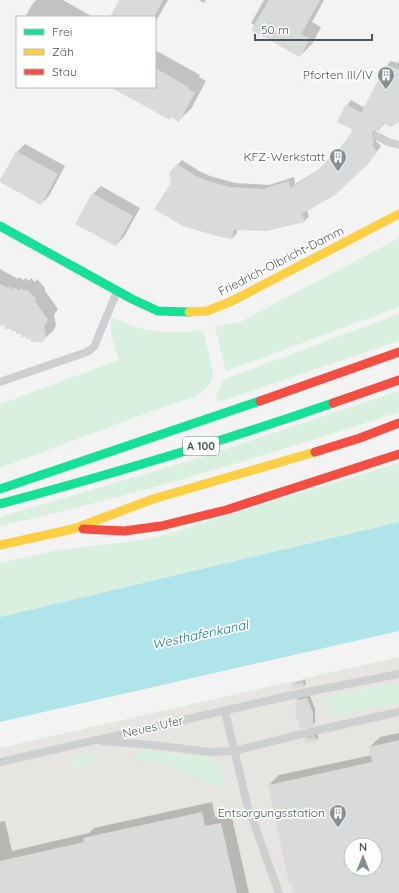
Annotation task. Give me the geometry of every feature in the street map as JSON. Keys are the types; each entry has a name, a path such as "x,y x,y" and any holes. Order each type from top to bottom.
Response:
{"main road":[{"name":"Friedrich-Olbricht-Damm","path":"0,226 158,311 183,313 207,311 232,301 399,214"},
{"path":"0,489 87,458 345,372 399,352"},
{"name":"A 100","path":"0,504 92,480 354,397 399,380"},
{"path":"0,545 73,529 153,499 270,466 360,438 399,424"},
{"path":"73,529 124,531 161,526 226,510 399,454"}],"lane":[{"path":"377,136 388,142 399,145"},
{"path":"0,382 87,352 94,346 117,290"},
{"name":"Neues Ufer","path":"0,762 305,692 399,674"},
{"path":"225,711 247,804 279,893"},
{"path":"93,740 210,752 234,751 399,712"}],"shaded area":[{"path":"399,657 399,893 0,893 0,748"}],"green space":[{"path":"399,238 399,307 226,371 215,327 240,322"},
{"path":"399,314 399,341 219,402 216,396 223,380 227,378"},
{"path":"112,317 134,326 156,331 180,332 203,330 213,376 209,384 203,391 194,397 144,414 0,468 0,404 119,360 110,328"},
{"path":"399,391 399,412 294,446 148,489 0,526 0,517 199,458"},
{"path":"399,463 399,522 0,617 0,563 57,550 126,542 160,536"},
{"path":"399,682 399,703 330,717 325,697"},
{"path":"141,750 208,757 219,763 225,778 224,787 217,788 178,769 152,762 135,760 134,758 137,752"},
{"path":"92,752 95,763 72,768 71,764 74,757 80,754"}],"water":[{"name":"Westhafenkanal","path":"399,522 399,631 0,722 0,617"}],"building":[{"path":"119,0 163,0 155,16 111,16"},
{"path":"269,0 320,0 301,34 310,39 300,57 251,30"},
{"name":"KFZ-Werkstatt","path":"386,65 399,69 399,122 391,127 383,123 379,131 374,131 372,133 374,141 372,146 377,151 369,163 335,195 302,214 305,222 267,231 233,230 233,239 220,237 183,226 154,209 171,183 169,172 173,170 177,164 205,180 230,187 263,189 289,181 290,188 317,171 345,142 353,130 337,122 346,104 361,113"},
{"path":"156,69 189,87 188,89 195,93 179,122 172,117 170,120 112,88 156,88"},
{"path":"16,151 58,174 41,205 0,182"},
{"path":"92,193 133,216 116,246 75,224"},
{"path":"0,284 8,288 10,286 13,290 15,287 18,291 21,288 25,291 26,289 36,298 35,301 48,320 44,326 46,337 43,342 31,342 31,339 21,337 21,334 16,334 16,331 5,329 5,325 0,326"},
{"path":"303,682 304,687 292,689 291,685"},
{"path":"307,698 313,712 313,726 301,729 295,716 295,700"},
{"path":"315,736 316,741 305,744 304,739"},
{"name":"Entsorgungsstation","path":"399,740 399,893 293,893 292,882 289,883 268,785 372,762 369,747"},
{"path":"202,812 205,826 221,823 237,893 0,893 0,861 84,842 83,838"}],"traffic: fast":[{"path":"0,226 132,299 158,311 189,312"},
{"path":"0,489 260,401"},
{"path":"0,504 84,481 250,431 333,403"}],"traffic: slow":[{"path":"189,312 207,311 232,301 399,214"},
{"path":"0,545 73,529 153,499 315,452"}],"traffic: jam":[{"path":"260,401 399,352"},
{"path":"333,403 399,380"},
{"path":"315,452 360,438 399,423"},
{"path":"83,529 124,531 161,526 226,510 399,454"}],"place":[{"name":"Pforten III/IV","path":"386,90"},
{"name":"KFZ-Werkstatt","path":"338,172"},
{"name":"Entsorgungsstation","path":"338,828"}]}
